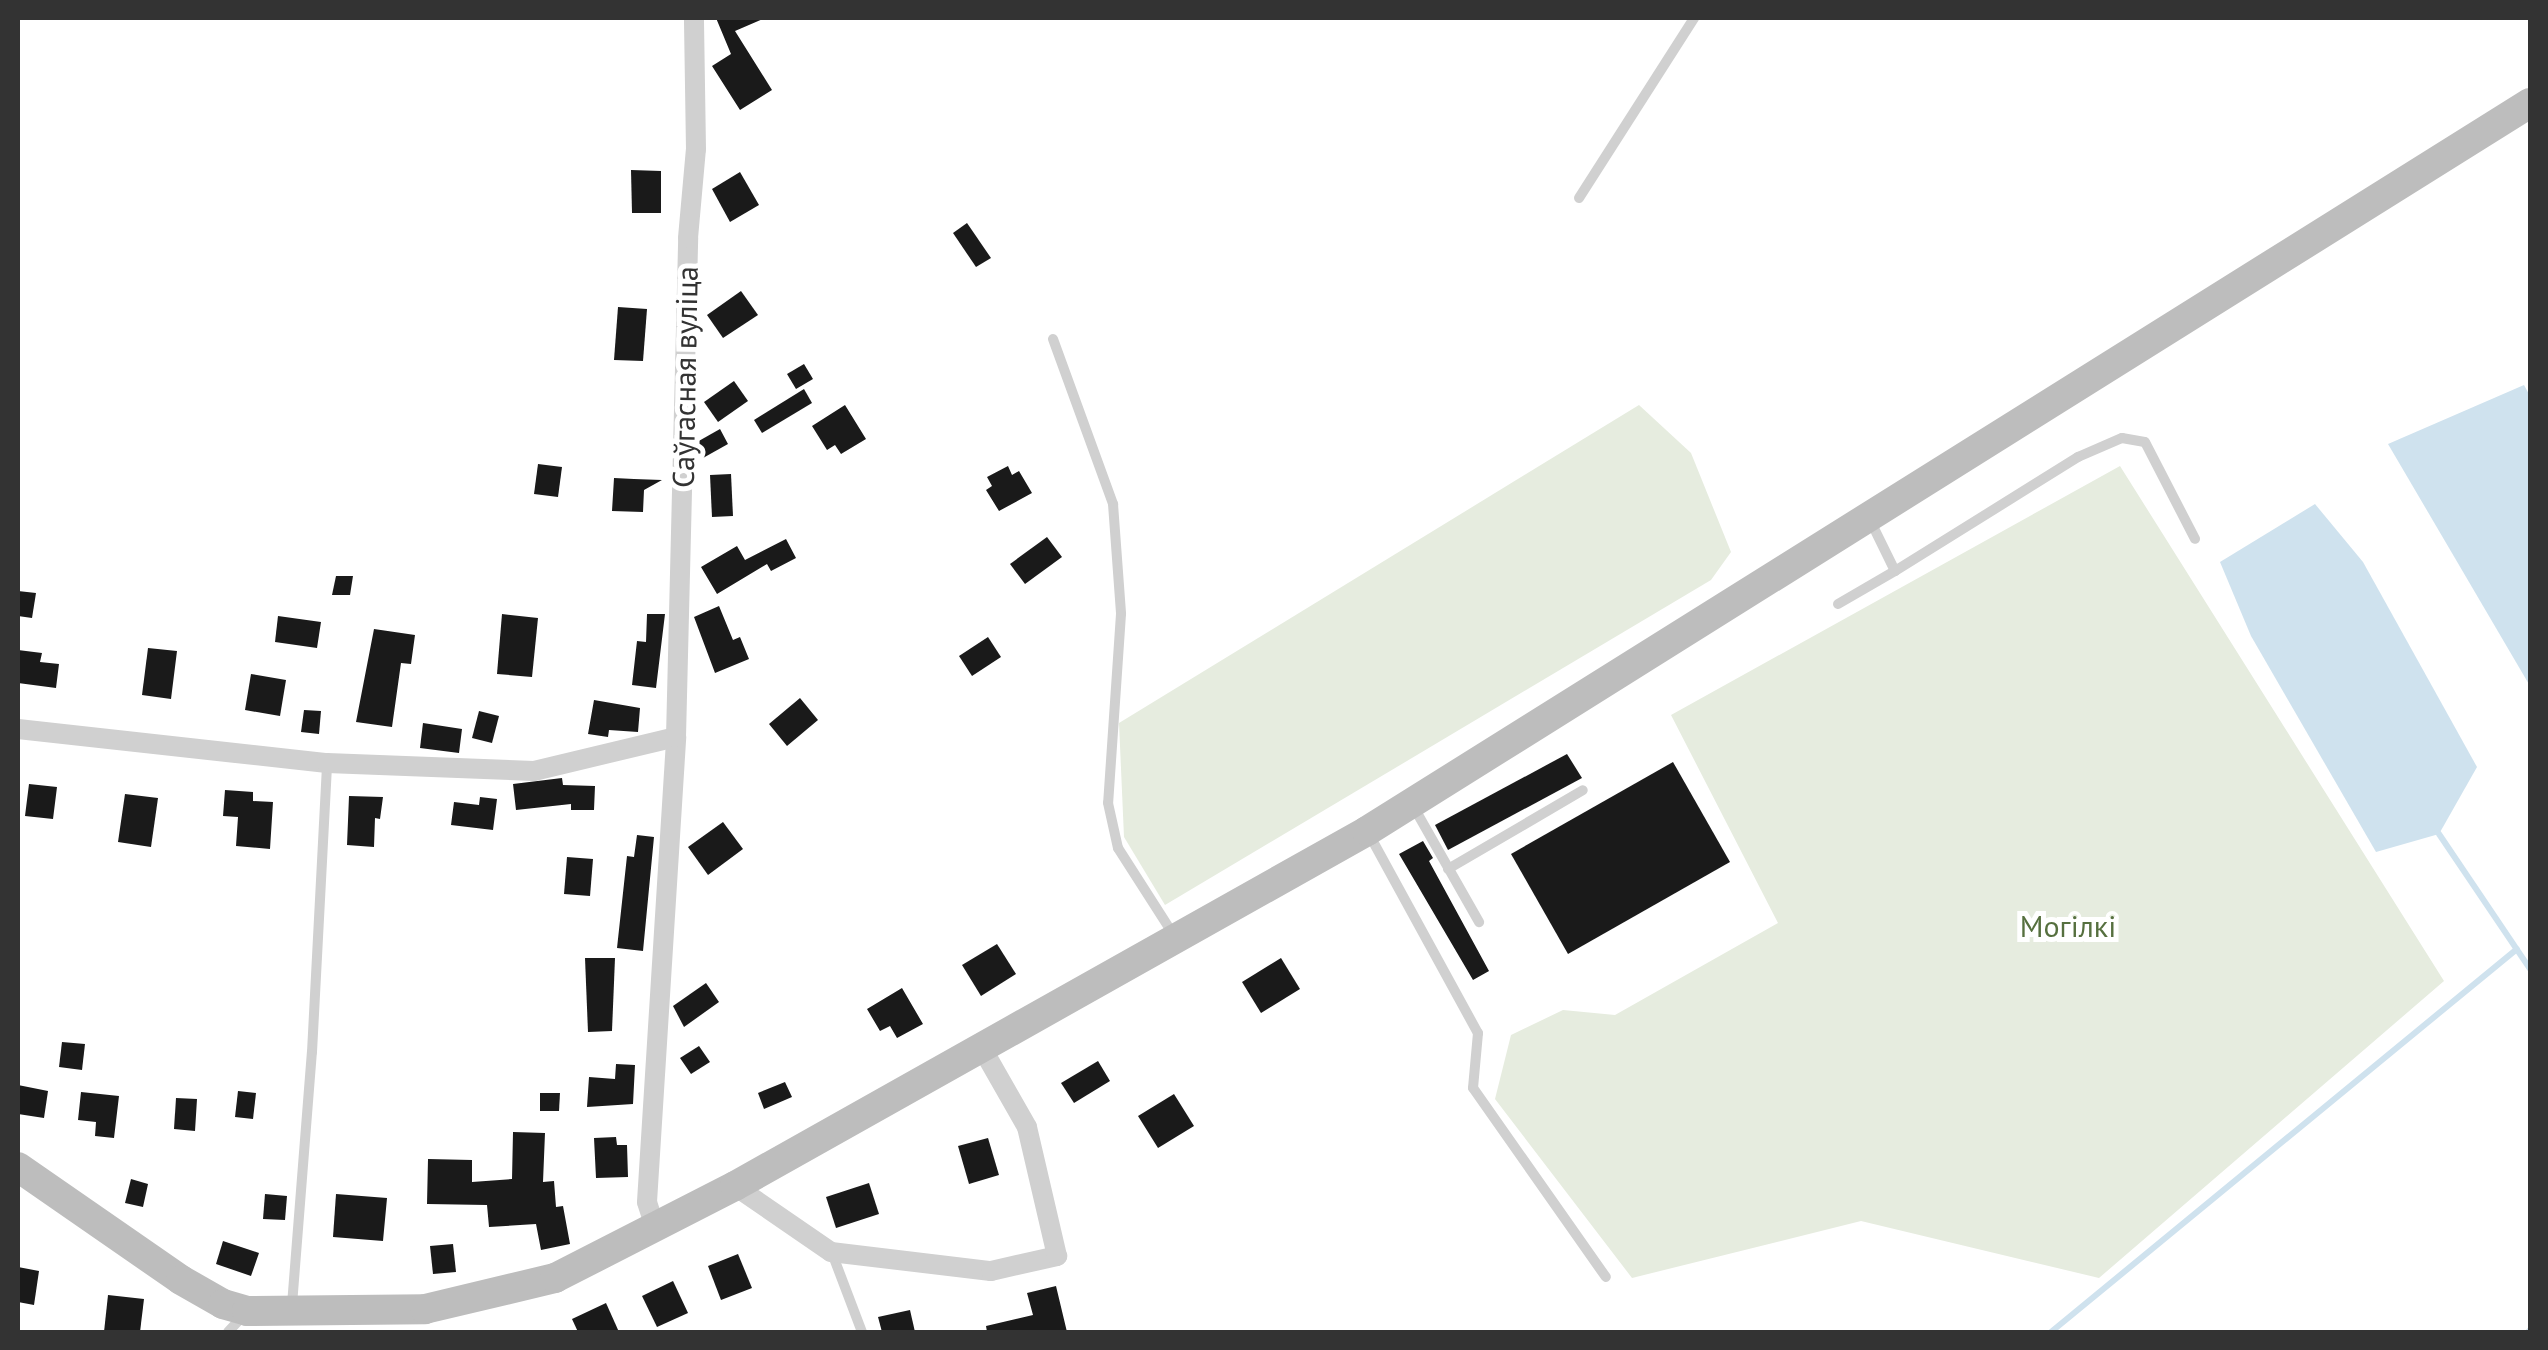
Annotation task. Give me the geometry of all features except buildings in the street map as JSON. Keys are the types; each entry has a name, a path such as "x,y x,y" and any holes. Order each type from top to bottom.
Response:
{"main road":[{"path":"18,1167 181,1280 223,1304 238,1322 291,1310 426,1309 515,1291 582,1266 736,1186 1367,831 2530,103"}],"street":[{"name":"Саўгасная вуліца","path":"656,1230 647,1202 676,737 688,238 696,149 694,18"},
{"path":"18,729 327,762 534,771 676,737"},
{"path":"736,1186 831,1252 991,1270 1057,1256 1027,1128 982,1048"}],"lane":[{"path":"1579,198 1694,18"},
{"path":"1053,339 1113,504 1121,614 1108,803 1118,848 1176,939"},
{"path":"1838,604 2078,457 2122,438 2144,442 2195,539"},
{"path":"1868,516 1896,571"},
{"path":"291,1310 312,1052 317,887 327,762"},
{"path":"1448,869 1583,790"},
{"path":"1412,803 1478,922"},
{"path":"1367,831 1478,1033 1473,1088 1606,1277"},
{"path":"831,1252 862,1332"}],"green space":[{"path":"1639,405 1691,453 1731,552 1711,580 1165,905 1124,837 1119,723"},
{"name":"Могілкі","path":"2120,466 2444,981 2099,1278 1861,1221 1632,1278 1495,1099 1511,1035 1563,1010 1615,1015 1778,923 1671,715"}],"water":[{"path":"2524,385 2530,396 2530,686 2388,444"},
{"path":"2315,504 2363,562 2477,767 2439,834 2376,852 2251,636 2220,562"}],"waterway":[{"path":"2439,834 2530,969"},
{"path":"2051,1332 2517,949"}]}
